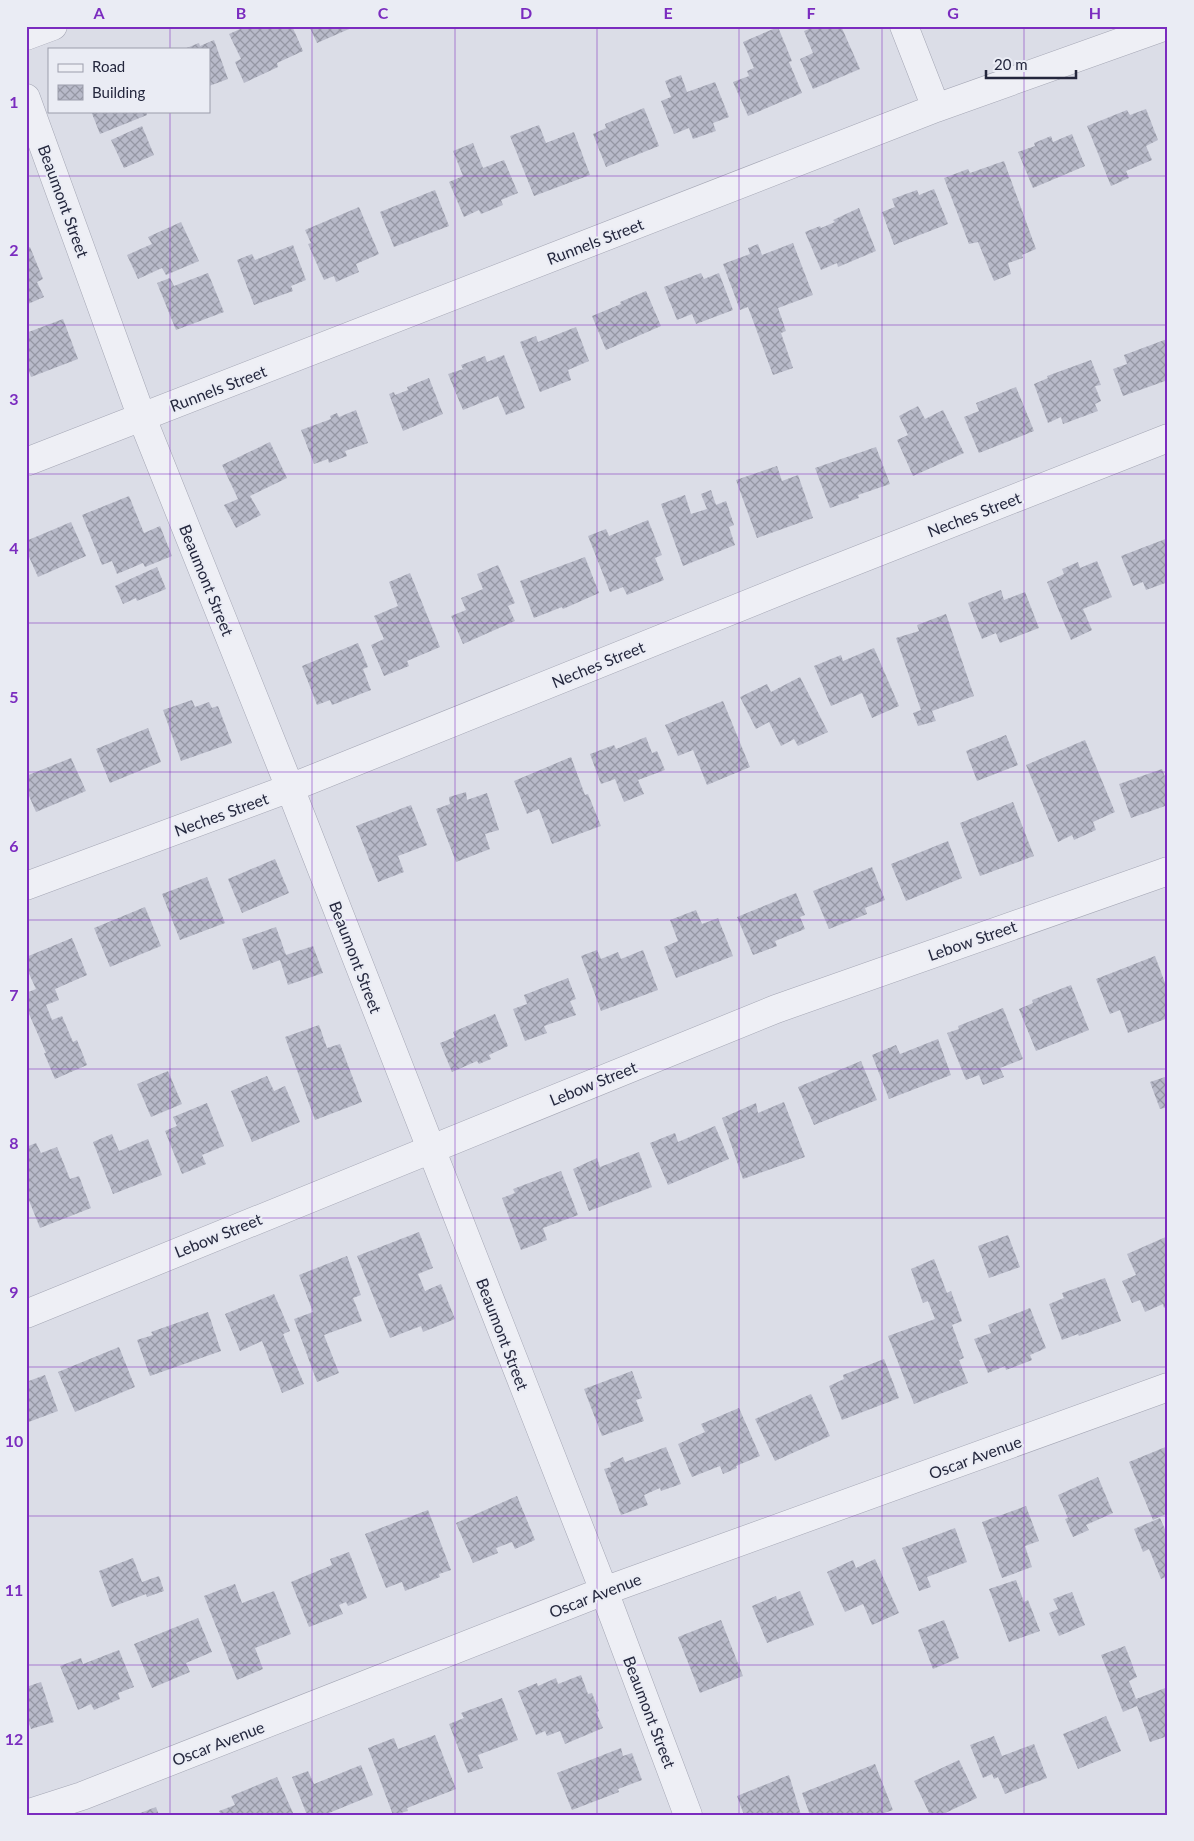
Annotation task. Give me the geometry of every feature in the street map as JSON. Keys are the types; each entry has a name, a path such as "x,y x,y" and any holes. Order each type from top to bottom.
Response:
{"street":[{"path":"26,36 53,26"},
{"path":"904,26 936,108"},
{"name":"Runnels Street","path":"26,462 936,108 1166,26"},
{"name":"Beaumont Street","path":"26,98 142,418 431,1148 604,1591 688,1815"},
{"name":"Neches Street","path":"26,886 290,788 802,582 1168,438"},
{"name":"Lebow Street","path":"26,1314 776,1009 1168,871"},
{"name":"Oscar Avenue","path":"26,1814 82,1796 604,1591 1168,1387"}],"building":[{"path":"247,26 254,26 256,29 262,26 292,26 303,51 277,63 278,67 244,83 235,62 241,59 229,34"},
{"path":"309,26 356,26 317,43"},
{"path":"816,26 841,26 860,69 813,89 800,59 813,53 804,31"},
{"path":"778,27 792,61 789,62 802,93 748,116 733,82 749,76 747,71 754,68 743,42"},
{"path":"214,40 228,79 210,86 210,48 186,48 199,43 200,46"},
{"path":"681,75 687,92 715,82 729,117 713,123 716,131 693,139 689,128 674,134 661,101 671,97 665,81"},
{"path":"644,108 659,146 606,167 593,134 606,128 605,124"},
{"path":"1146,109 1158,140 1146,146 1152,160 1126,171 1129,178 1111,186 1087,126 1127,110 1130,115"},
{"path":"91,112 146,112 147,115 100,134"},
{"path":"539,125 546,143 574,132 590,175 534,196 510,136"},
{"path":"142,126 154,155 124,168 111,140"},
{"path":"1072,134 1085,166 1033,188 1018,152 1035,146 1034,143 1051,136 1053,142"},
{"path":"473,143 483,168 504,160 518,193 501,200 503,205 481,214 479,210 464,217 449,182 463,176 453,151"},
{"path":"1004,161 1036,249 1022,255 1023,258 1008,263 1011,274 994,281 978,242 969,244 944,178 968,169 970,173"},
{"path":"934,189 948,224 894,245 882,212 895,207 892,199 917,190 919,195"},
{"path":"435,190 449,226 394,247 380,212"},
{"path":"359,207 379,254 356,264 359,272 336,282 334,276 324,280 308,244 311,243 305,230"},
{"path":"859,208 876,251 838,267 837,263 821,270 805,232 835,222 833,220"},
{"path":"181,222 199,261 166,275 162,268 138,279 127,255 152,244 148,237"},
{"path":"793,243 813,295 778,308 786,331 781,333 793,368 773,375 748,307 740,310 723,264 750,254 748,248 758,244 762,255"},
{"path":"293,245 306,280 291,286 293,291 254,305 237,260 252,254 255,260"},
{"path":"30,247 43,279 37,282 44,297 28,304 26,300 26,248"},
{"path":"208,273 224,312 176,330 157,283 170,278 174,286"},
{"path":"701,273 704,279 719,273 733,310 696,324 692,314 677,320 664,287"},
{"path":"646,291 661,326 606,350 592,316"},
{"path":"63,319 78,359 31,377 26,364 26,333"},
{"path":"576,327 589,361 568,370 571,380 540,392 520,342 536,336 538,342"},
{"path":"1167,339 1168,380 1123,396 1113,369 1127,364 1124,355"},
{"path":"504,355 525,408 506,415 498,396 463,410 448,374 463,369 461,365 485,356 487,362"},
{"path":"1091,360 1101,385 1095,386 1101,401 1095,404 1098,411 1063,424 1061,417 1048,423 1034,384 1048,378 1047,376"},
{"path":"429,378 443,414 403,431 389,394 394,392 395,395 408,390 407,387"},
{"path":"1016,387 1034,431 979,453 964,417 979,411 976,403"},
{"path":"918,406 925,419 943,410 964,453 913,476 897,440 908,435 899,416"},
{"path":"356,410 368,443 345,451 347,456 329,463 328,459 314,464 301,430 331,419 330,416 337,413 339,417"},
{"path":"270,442 287,478 250,496 261,515 236,528 224,505 238,499 222,465"},
{"path":"876,447 890,484 858,495 859,498 830,508 815,468"},
{"path":"777,466 782,481 798,475 813,518 757,538 736,480"},
{"path":"711,490 716,505 726,501 734,525 729,527 735,545 683,566 661,504 685,495 691,514 707,509 701,494"},
{"path":"129,496 144,533 160,526 172,556 145,567 143,563 117,574 112,561 102,565 82,515"},
{"path":"648,520 662,555 655,558 664,580 627,595 623,587 610,592 588,536 606,529 609,536"},
{"path":"71,522 86,556 38,577 26,550 26,541"},
{"path":"1168,538 1168,582 1146,590 1143,582 1133,586 1121,556"},
{"path":"585,557 599,593 563,609 562,607 534,618 520,581"},
{"path":"1097,561 1112,597 1083,609 1092,630 1071,640 1047,582 1064,574 1062,569 1078,562 1080,568"},
{"path":"498,565 515,603 508,606 515,621 463,644 451,616 466,610 461,598 483,589 477,574"},
{"path":"157,567 166,589 137,601 136,598 123,604 115,586"},
{"path":"410,573 440,647 407,661 409,666 384,676 371,645 384,639 374,616 398,606 389,582"},
{"path":"1001,590 1004,600 1025,592 1039,628 1000,643 996,633 982,639 968,603"},
{"path":"946,614 974,696 932,711 936,721 918,726 913,713 921,710 896,638 919,631 917,625"},
{"path":"358,643 368,667 363,669 371,690 332,705 330,700 317,705 302,666"},
{"path":"874,648 899,706 872,718 862,693 831,706 814,666 841,655 843,661"},
{"path":"800,677 828,732 798,746 794,739 781,746 769,722 756,729 740,697 767,684 771,692"},
{"path":"192,700 195,707 209,702 212,708 218,706 232,743 181,761 163,710"},
{"path":"723,701 750,767 707,785 693,750 678,756 665,725"},
{"path":"148,728 161,762 110,783 96,749"},
{"path":"1006,735 1018,765 977,781 966,751"},
{"path":"646,737 652,753 657,751 665,770 638,780 644,794 624,802 615,779 601,784 590,754 614,745 616,749"},
{"path":"1085,740 1115,812 1093,822 1096,830 1074,840 1072,835 1058,842 1026,765"},
{"path":"571,757 585,795 588,794 601,826 552,844 539,809 527,814 514,781"},
{"path":"71,758 86,791 36,812 26,789 26,776"},
{"path":"1162,769 1168,784 1168,805 1131,818 1119,784"},
{"path":"466,792 467,800 487,793 499,830 485,834 490,849 456,862 436,809 450,804 449,797"},
{"path":"1013,802 1034,856 980,876 960,823"},
{"path":"411,805 427,845 398,856 404,872 378,882 356,826"},
{"path":"948,841 962,878 906,901 891,864"},
{"path":"275,859 289,893 242,913 228,879"},
{"path":"872,867 885,900 865,908 867,914 829,929 813,891"},
{"path":"207,877 225,923 180,940 162,894"},
{"path":"796,893 805,915 800,917 805,929 775,941 777,946 753,955 737,917"},
{"path":"145,907 161,946 110,967 94,928"},
{"path":"696,910 702,924 718,918 733,956 676,978 664,947 678,941 670,920"},
{"path":"276,927 286,955 313,946 323,973 288,985 280,960 253,970 242,939"},
{"path":"72,938 87,975 55,989 59,1000 46,1005 52,1020 62,1016 73,1042 77,1040 87,1065 55,1079 26,1007 26,993 36,989 26,967 26,957"},
{"path":"597,950 601,959 618,952 621,959 643,950 658,990 601,1011 581,956"},
{"path":"1155,956 1168,991 1168,1018 1128,1033 1120,1010 1110,1014 1096,979"},
{"path":"568,978 576,999 570,1001 576,1015 544,1026 547,1033 525,1041 513,1009 527,1004 524,995"},
{"path":"1071,985 1089,1030 1036,1051 1019,1009 1033,1003 1032,1000"},
{"path":"1003,1008 1023,1059 1000,1068 1004,1077 983,1085 979,1075 966,1080 947,1033 959,1029 958,1026"},
{"path":"495,1014 508,1046 489,1055 491,1059 479,1064 477,1061 452,1072 440,1043 455,1037 453,1032"},
{"path":"319,1025 327,1048 340,1044 362,1102 315,1120 285,1037"},
{"path":"938,1039 951,1075 889,1099 872,1055 896,1045 900,1054"},
{"path":"861,1061 877,1100 814,1125 798,1087"},
{"path":"168,1071 182,1104 151,1117 137,1084"},
{"path":"267,1076 274,1091 285,1086 300,1122 252,1142 231,1091"},
{"path":"1168,1076 1168,1107 1160,1109 1150,1082"},
{"path":"784,1102 805,1157 743,1179 722,1118 756,1103 758,1113"},
{"path":"207,1103 224,1146 202,1155 206,1164 182,1174 165,1131 177,1126 173,1117"},
{"path":"715,1126 729,1159 668,1185 650,1143 675,1133 678,1142"},
{"path":"112,1134 119,1151 148,1139 162,1175 113,1194 93,1142"},
{"path":"36,1143 41,1153 57,1147 70,1179 79,1176 91,1208 40,1228 26,1193 26,1147"},
{"path":"639,1152 652,1187 589,1211 573,1169 597,1158 600,1167"},
{"path":"561,1171 578,1215 543,1228 547,1240 521,1250 502,1198 515,1193 513,1189"},
{"path":"419,1232 433,1268 418,1274 425,1291 441,1284 455,1319 423,1332 421,1326 390,1338 357,1256"},
{"path":"1008,1235 1020,1267 989,1278 978,1246"},
{"path":"1168,1236 1168,1306 1164,1308 1163,1304 1145,1312 1140,1300 1132,1303 1122,1281 1136,1275 1127,1254"},
{"path":"347,1256 361,1295 353,1298 362,1321 324,1335 339,1373 317,1382 294,1319 313,1312 299,1275"},
{"path":"934,1259 947,1293 951,1291 962,1321 952,1325 964,1358 959,1360 968,1383 914,1404 888,1336 935,1319 928,1301 923,1303 911,1269"},
{"path":"1105,1278 1121,1321 1062,1340 1049,1304 1064,1298 1062,1293"},
{"path":"274,1294 290,1331 283,1334 304,1384 282,1393 262,1341 240,1351 225,1314"},
{"path":"1030,1308 1046,1348 1030,1355 1032,1360 1006,1370 1005,1366 988,1373 974,1339 991,1333 988,1325"},
{"path":"208,1312 221,1351 150,1376 137,1340 153,1335 151,1332"},
{"path":"119,1347 135,1387 75,1412 58,1372"},
{"path":"884,1359 899,1398 842,1420 829,1386 844,1379 843,1375"},
{"path":"632,1371 642,1398 636,1400 644,1421 602,1436 584,1389"},
{"path":"45,1375 58,1411 26,1423 26,1382"},
{"path":"811,1394 830,1436 775,1461 755,1419"},
{"path":"739,1408 760,1456 736,1466 737,1468 723,1474 720,1466 692,1477 678,1444 705,1432 701,1424"},
{"path":"1168,1446 1168,1513 1153,1520 1129,1462"},
{"path":"666,1447 681,1484 661,1491 660,1488 644,1495 648,1505 621,1515 604,1469 611,1467 610,1463 623,1457 625,1462"},
{"path":"1098,1477 1113,1513 1086,1525 1089,1530 1073,1537 1065,1519 1068,1518 1058,1495"},
{"path":"517,1496 535,1540 515,1549 512,1542 496,1548 498,1553 473,1563 456,1523"},
{"path":"1026,1506 1039,1541 1025,1546 1032,1567 1002,1578 982,1522"},
{"path":"428,1510 451,1570 439,1574 440,1577 405,1591 402,1582 386,1588 365,1534"},
{"path":"1160,1518 1168,1536 1168,1576 1161,1579 1149,1549 1143,1552 1134,1529"},
{"path":"955,1528 967,1562 927,1577 931,1587 919,1591 902,1548"},
{"path":"349,1552 367,1598 348,1606 346,1602 339,1605 343,1614 309,1627 291,1582 332,1565 330,1559"},
{"path":"133,1558 142,1582 159,1576 164,1591 147,1597 146,1594 112,1607 99,1571"},
{"path":"875,1559 899,1613 872,1625 863,1604 845,1612 827,1572 853,1560 856,1568"},
{"path":"1016,1580 1024,1602 1028,1600 1040,1631 1009,1642 989,1589"},
{"path":"235,1584 242,1603 274,1591 291,1634 255,1648 263,1669 237,1680 204,1596"},
{"path":"800,1591 814,1625 767,1643 752,1606 776,1596 777,1600"},
{"path":"1072,1592 1085,1625 1059,1636 1049,1613 1058,1609 1053,1599"},
{"path":"198,1618 212,1652 186,1663 190,1672 152,1688 134,1644"},
{"path":"721,1620 743,1676 700,1693 678,1637"},
{"path":"944,1620 959,1658 933,1669 918,1630"},
{"path":"1125,1646 1137,1677 1129,1681 1136,1699 1168,1687 1168,1736 1150,1742 1137,1706 1123,1712 1101,1655"},
{"path":"119,1650 134,1687 118,1693 120,1699 94,1710 91,1704 78,1710 60,1666 81,1658 83,1664"},
{"path":"581,1675 588,1694 592,1693 599,1711 596,1712 603,1728 565,1744 560,1731 547,1736 545,1731 536,1735 518,1691 537,1683 538,1686 556,1678 558,1684"},
{"path":"41,1682 54,1722 31,1729 29,1724 26,1725 26,1687"},
{"path":"502,1698 518,1740 478,1755 483,1768 468,1773 449,1724 464,1718 461,1713"},
{"path":"1106,1716 1121,1751 1078,1769 1063,1734"},
{"path":"435,1735 456,1789 407,1808 408,1811 393,1815 368,1748 394,1738 398,1749"},
{"path":"994,1736 1002,1756 1034,1744 1047,1778 1005,1794 998,1777 994,1779 992,1774 983,1778 970,1745"},
{"path":"621,1748 623,1756 632,1753 642,1780 618,1789 619,1792 572,1810 557,1773"},
{"path":"959,1760 977,1798 941,1815 930,1815 914,1781"},
{"path":"875,1764 893,1810 884,1813 884,1815 810,1815 802,1793"},
{"path":"361,1765 373,1795 324,1815 307,1815 292,1777 308,1771 314,1784"},
{"path":"789,1775 801,1815 744,1815 737,1796"},
{"path":"277,1777 294,1815 221,1815 219,1811 235,1805 231,1796"},
{"path":"156,1807 159,1815 135,1815"}]}
